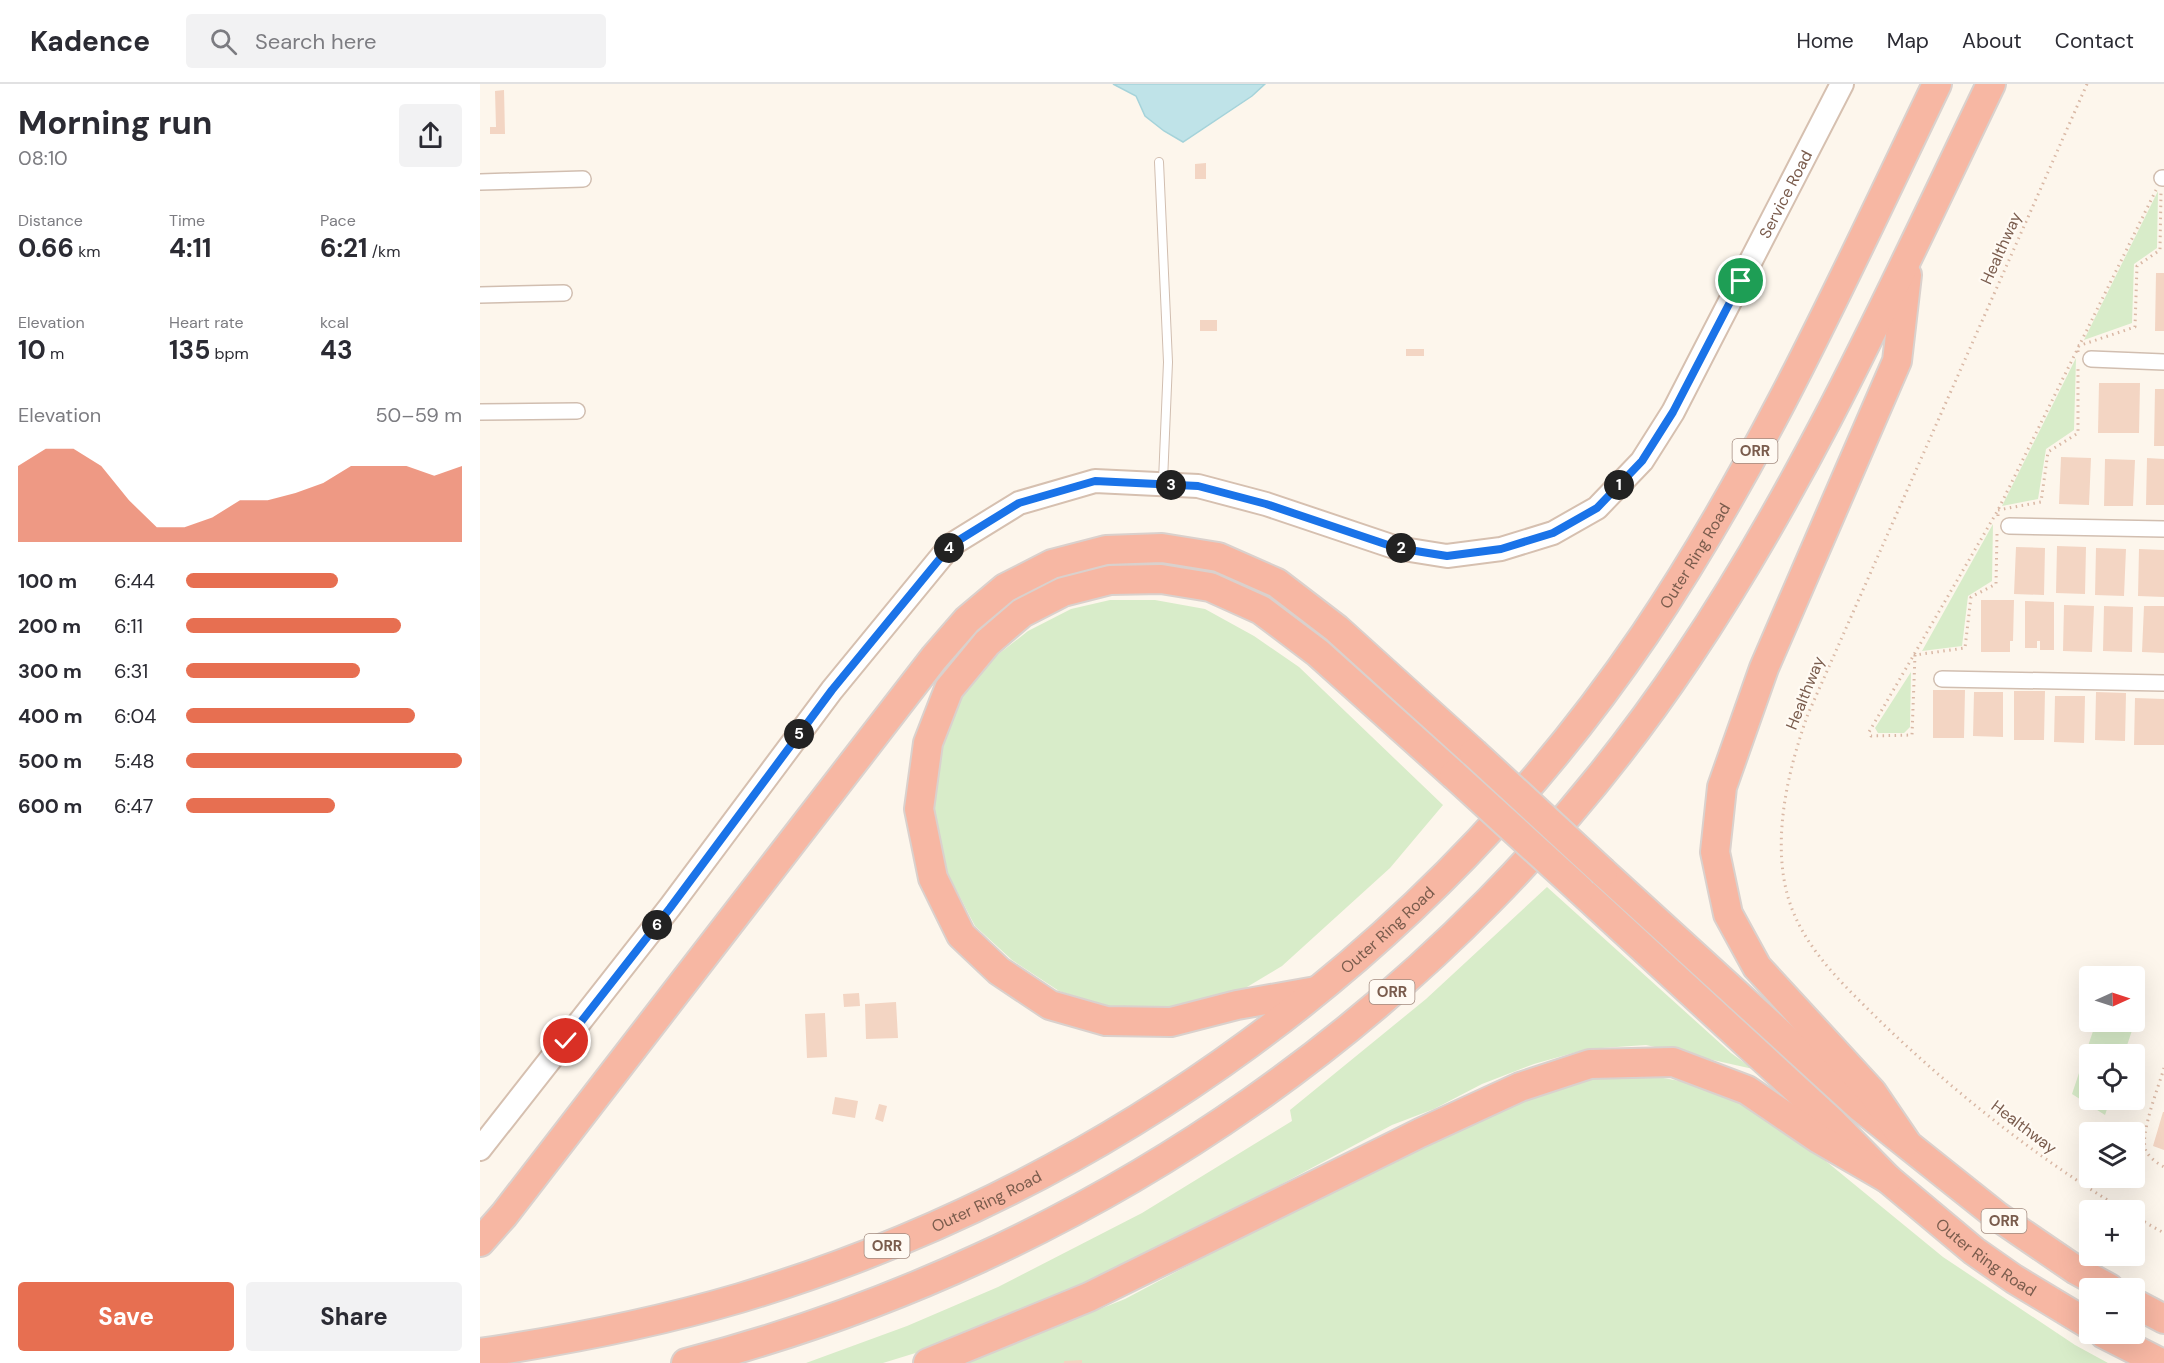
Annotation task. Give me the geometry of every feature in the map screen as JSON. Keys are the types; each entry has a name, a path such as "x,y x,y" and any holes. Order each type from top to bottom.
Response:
{"highway":[{"name":"Outer Ring Road","path":"480,1353 606,1331 695,1310 783,1284 909,1237 989,1201 1114,1134 1230,1058 1318,991 1407,913 1484,836 1568,739 1645,634 1721,512 1788,389 1937,84"},
{"name":"ORR","path":"686,1363 799,1330 885,1299 968,1264 1070,1214 1138,1176 1219,1125 1332,1042 1404,981 1474,916 1564,820 1606,769 1685,661 1736,581 1832,411 1991,84"},
{"path":"1906,1142 1872,1092 1757,967 1728,914 1715,852 1722,787 1764,668 1897,361 1909,255"},
{"path":"480,1242 504,1215 934,658 967,620 1005,588 1052,564 1106,550 1162,548 1218,558 1277,583 1337,629 1860,1106 1906,1142"},
{"path":"1318,991 1237,1005 1171,1022 1106,1021 1050,1005 999,971 961,935 933,878 919,809 928,743 949,689 987,643 1022,613 1063,592 1110,580 1161,579 1210,587 1261,610 1318,653 1454,775 1832,1122 1888,1179"},
{"path":"928,1363 1089,1297 1420,1133 1520,1087 1590,1064 1673,1062 1747,1090 1819,1139 1888,1179"},
{"name":"ORR","path":"1906,1142 1997,1216 2034,1243 2092,1278"},
{"name":"Outer Ring Road","path":"1888,1179 1974,1251 2014,1279 2079,1318"},
{"path":"2145,1309 2164,1319"},
{"path":"2124,1344 2161,1363"}],"main road":[{"name":"Service Road","path":"480,1149 670,908 832,690 951,545 1019,503 1095,481 1198,486 1266,504 1397,548 1447,556 1501,549 1553,533 1597,508 1642,461 1673,412 1842,84"}],"street":[{"path":"480,182 583,179"},
{"path":"480,295 564,293"},
{"path":"2091,359 2164,362"},
{"path":"480,412 578,411"},
{"path":"2001,526 2164,529"},
{"path":"1942,679 2164,683"}],"lane":[{"path":"1159,162 1168,362 1163,485"}],"path":[{"name":"Healthway","path":"2087,84 1808,714 1796,749 1785,796 1783,858 1785,883 1802,930 1814,950 1848,990 1924,1062 1978,1107 2048,1160 2109,1200"},
{"path":"2078,346 2135,327 2137,266 2160,250 2163,178"},
{"path":"1915,655 1912,735 1871,736 1869,732 1998,510 2163,178"},
{"path":"1998,510 2041,502 2048,452 2078,433 2078,346"},
{"path":"1915,655 1965,648 1971,597 1996,584 2001,526 1998,510"},
{"path":"2164,1068 2145,1136 2146,1151 2164,1167"},
{"path":"2145,1222 2164,1233"}],"green space":[{"path":"2158,191 2157,248 2134,264 2132,323 2084,340"},
{"path":"2076,358 2074,430 2046,449 2038,499 2002,506"},
{"path":"1993,524 1992,581 1968,596 1962,646 1922,651"},
{"path":"1110,600 1155,600 1205,609 1254,636 1299,667 1443,805 1390,868 1282,966 1232,996 1168,1012 1110,1008 1059,991 1012,960 975,926 948,874 934,808 940,744 960,694 996,656 1028,631 1071,609"},
{"path":"1911,672 1910,727 1904,733 1878,733 1875,728"},
{"path":"1547,887 1731,1053 1753,1069 1646,1045 1587,1049 1534,1064 1482,1084 1434,1109 1392,1125 1149,1255 961,1339 883,1363 806,1363 907,1326 998,1287 1142,1213 1292,1121 1290,1110 1426,999"},
{"path":"2093,1032 2132,1032 2127,1044 2089,1044"},
{"path":"2079,1073 2079,1098 2072,1094"},
{"path":"1647,1075 1702,1085 1757,1109 1794,1135 1943,1257 2075,1345 2108,1363 964,1363 1125,1299 1436,1138 1534,1094 1596,1077"},
{"path":"2097,1110 2107,1110 2105,1115"}],"water":[{"path":"1113,84 1265,84 1252,96 1183,142 1145,116 1136,96"}],"building":[{"path":"504,90 505,134 490,134 490,127 496,127 495,91"},
{"path":"1206,163 1206,179 1195,179 1195,164"},
{"path":"2156,273 2164,273 2164,331 2155,331"},
{"path":"1200,320 1217,320 1217,331 1200,331"},
{"path":"1406,349 1424,349 1424,356 1406,356"},
{"path":"2099,383 2140,383 2139,433 2098,433"},
{"path":"2155,389 2164,389 2164,446 2154,446"},
{"path":"2061,457 2091,458 2089,505 2059,504"},
{"path":"2147,458 2164,459 2164,505 2146,505"},
{"path":"2105,459 2135,460 2133,506 2104,506"},
{"path":"2057,546 2086,547 2085,594 2056,593"},
{"path":"2016,547 2045,548 2044,595 2014,594"},
{"path":"2096,548 2126,549 2124,596 2095,595"},
{"path":"2139,549 2164,550 2164,597 2138,596"},
{"path":"1981,600 2014,600 2013,641 2010,641 2010,652 1981,652"},
{"path":"2025,601 2054,602 2054,650 2040,650 2040,641 2037,641 2037,648 2025,648"},
{"path":"2064,605 2094,606 2092,652 2063,651"},
{"path":"2104,606 2133,607 2132,652 2103,651"},
{"path":"2144,606 2164,606 2164,653 2142,652"},
{"path":"1933,690 1965,690 1964,738 1933,738"},
{"path":"2014,691 2045,691 2044,740 2014,740"},
{"path":"1974,692 2003,692 2003,737 1973,736"},
{"path":"2096,692 2126,693 2125,741 2095,740"},
{"path":"2055,696 2085,696 2084,743 2054,742"},
{"path":"2135,698 2164,699 2164,745 2134,745"},
{"path":"859,993 860,1006 844,1007 843,994"},
{"path":"896,1002 898,1038 866,1039 865,1004"},
{"path":"825,1013 827,1057 807,1058 805,1014"},
{"path":"835,1097 858,1101 855,1118 832,1114"},
{"path":"879,1104 887,1106 883,1122 875,1119"},
{"path":"2164,1112 2164,1150 2153,1146"},
{"path":"1082,1360 1082,1363 1064,1363 1064,1361"}],"route":[{"path":"566,1041 670,908 832,690 951,545 1019,503 1095,481 1198,486 1266,504 1397,548 1447,556 1501,549 1553,533 1597,508 1642,461 1673,412 1741,281"}]}
